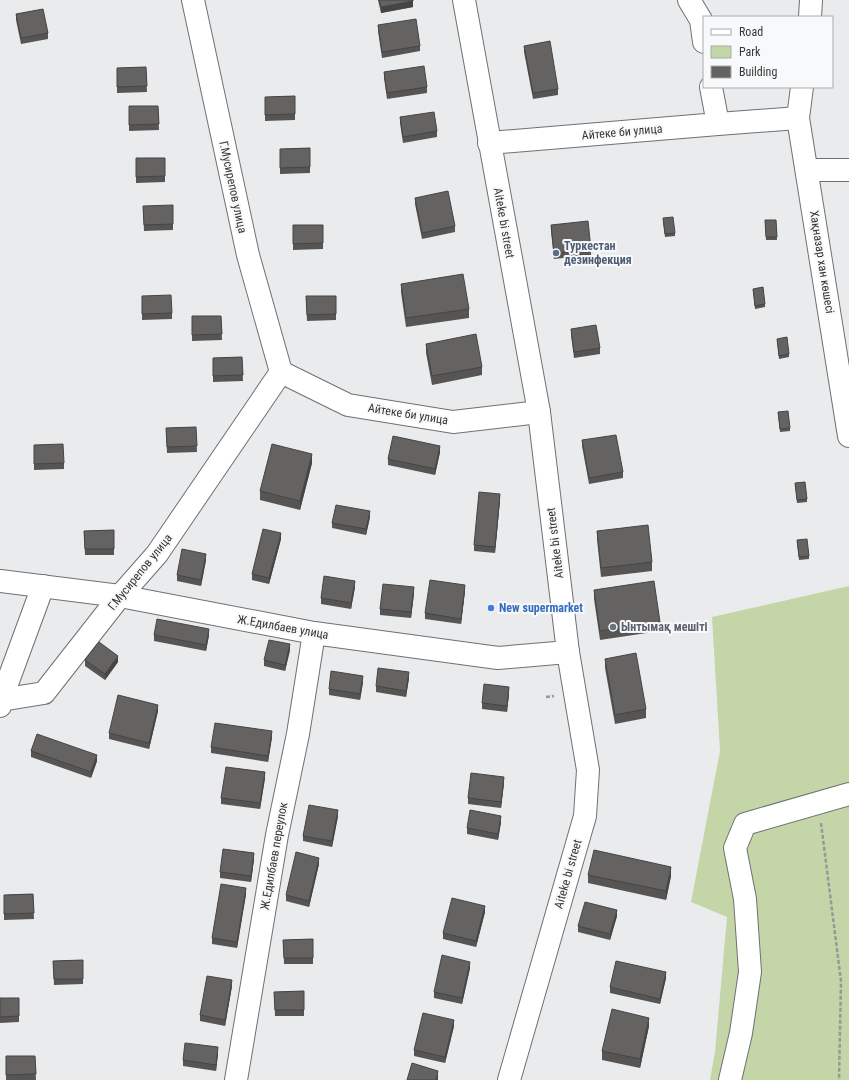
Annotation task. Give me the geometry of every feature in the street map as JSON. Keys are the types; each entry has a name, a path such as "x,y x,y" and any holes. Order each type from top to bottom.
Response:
{"street":[{"name":"Г.Мусирепов улица","path":"1,703 44,693 120,596 157,554 282,372 248,255 193,0"},
{"name":"Aiteke bi street","path":"464,0 539,412 568,652 588,770 585,816 510,1080"},
{"path":"689,0 701,20 703,35"},
{"path":"810,16 811,0"},
{"path":"711,88 718,124"},
{"name":"Хақназар хан көшесі","path":"802,88 798,118 846,401 849,436"},
{"name":"Айтеке би улица","path":"489,143 798,118"},
{"path":"808,170 849,170"},
{"name":"Айтеке би улица","path":"282,372 348,405 453,422 539,412"},
{"name":"Ж.Едилбаев улица","path":"0,581 120,596 314,633 498,658 568,652"},
{"name":"Г.Мусирепов улица","path":"1,703 43,586"},
{"name":"Ж.Едилбаев переулок","path":"236,1080 277,835 298,734 314,633"},
{"path":"730,1080 741,1033 750,972 745,899 735,848 746,824 849,794"}],"path":[{"path":"819,803 841,981 839,1080"}],"green space":[{"path":"849,586 849,1080 710,1080 715,1052 727,917 691,902 720,751 712,617"}],"building":[{"path":"379,0 413,0 413,1 381,7"},
{"path":"43,9 48,33 21,38 16,14"},
{"path":"416,19 420,46 382,52 378,25"},
{"path":"550,41 558,89 533,93 524,46"},
{"path":"424,66 427,87 387,93 384,72"},
{"path":"146,67 147,86 117,87 117,68"},
{"path":"295,96 295,114 265,115 265,97"},
{"path":"129,106 158,106 159,124 129,125"},
{"path":"434,112 437,131 403,137 400,117"},
{"path":"310,148 310,167 280,168 280,149"},
{"path":"136,158 165,158 165,176 136,177"},
{"path":"448,191 455,226 422,233 415,198"},
{"path":"173,205 173,224 144,225 143,206"},
{"path":"673,217 675,233 665,234 663,218"},
{"path":"765,220 776,220 777,237 766,237"},
{"path":"588,221 591,249 554,253 551,225"},
{"path":"293,225 323,225 323,243 293,244"},
{"path":"463,274 469,309 406,318 401,284"},
{"path":"763,287 765,304 755,306 753,289"},
{"path":"171,295 172,313 142,314 142,296"},
{"path":"306,296 336,296 336,314 307,315"},
{"path":"192,316 221,316 222,334 192,335"},
{"path":"596,325 600,348 574,352 571,329"},
{"path":"476,334 482,367 432,376 426,344"},
{"path":"787,337 789,354 779,356 777,339"},
{"path":"242,357 243,375 213,376 213,358"},
{"path":"788,411 790,428 780,429 778,412"},
{"path":"196,427 197,446 167,447 166,428"},
{"path":"616,435 623,472 589,478 582,440"},
{"path":"393,436 440,446 435,469 388,459"},
{"path":"63,444 64,463 34,464 34,445"},
{"path":"272,444 312,454 300,501 260,491"},
{"path":"805,482 807,499 797,500 795,483"},
{"path":"479,492 500,494 495,547 474,545"},
{"path":"336,505 370,511 366,529 332,523"},
{"path":"648,525 652,562 601,568 597,531"},
{"path":"263,529 281,533 269,578 252,574"},
{"path":"114,530 114,549 85,549 84,531"},
{"path":"807,539 809,556 799,557 797,540"},
{"path":"182,549 206,554 201,580 177,575"},
{"path":"324,576 355,581 351,603 321,598"},
{"path":"430,580 465,585 461,619 425,613"},
{"path":"654,581 660,622 600,631 594,590"},
{"path":"383,584 414,587 411,612 380,609"},
{"path":"157,619 209,629 206,645 154,635"},
{"path":"269,640 290,644 285,665 264,660"},
{"path":"99,642 118,656 105,674 85,660"},
{"path":"636,653 646,709 615,715 605,659"},
{"path":"378,668 409,672 406,691 376,686"},
{"path":"331,671 363,676 360,694 329,689"},
{"path":"484,684 509,687 507,706 482,703"},
{"path":"118,695 158,705 149,743 109,733"},
{"path":"215,723 272,731 268,756 211,747"},
{"path":"37,734 97,755 91,772 31,751"},
{"path":"226,767 265,772 260,803 221,798"},
{"path":"471,773 504,777 501,802 468,798"},
{"path":"309,805 338,810 332,841 303,836"},
{"path":"470,810 501,816 498,834 467,828"},
{"path":"223,849 254,853 251,876 220,872"},
{"path":"594,850 671,867 666,891 588,875"},
{"path":"296,852 319,858 309,901 286,895"},
{"path":"221,884 246,888 237,942 212,938"},
{"path":"33,894 34,913 4,914 4,895"},
{"path":"452,898 485,906 476,941 443,933"},
{"path":"585,902 617,910 610,934 578,926"},
{"path":"313,939 313,958 284,958 283,940"},
{"path":"442,955 470,962 462,998 434,992"},
{"path":"83,960 83,979 54,979 53,961"},
{"path":"616,961 666,972 660,999 610,987"},
{"path":"207,976 232,980 225,1020 200,1015"},
{"path":"304,991 304,1010 275,1010 274,992"},
{"path":"0,998 19,998 19,1016 0,1017"},
{"path":"612,1009 649,1018 640,1059 602,1051"},
{"path":"423,1013 454,1020 445,1057 414,1050"},
{"path":"185,1043 218,1047 216,1065 183,1060"},
{"path":"6,1056 35,1056 36,1074 6,1075"},
{"path":"412,1063 438,1071 436,1080 407,1080"}],"place":[{"name":"Туркестан дезинфекция","path":"556,253"},
{"name":"New supermarket","path":"491,608"},
{"name":"Ынтымақ мешіті","path":"613,627"}]}
